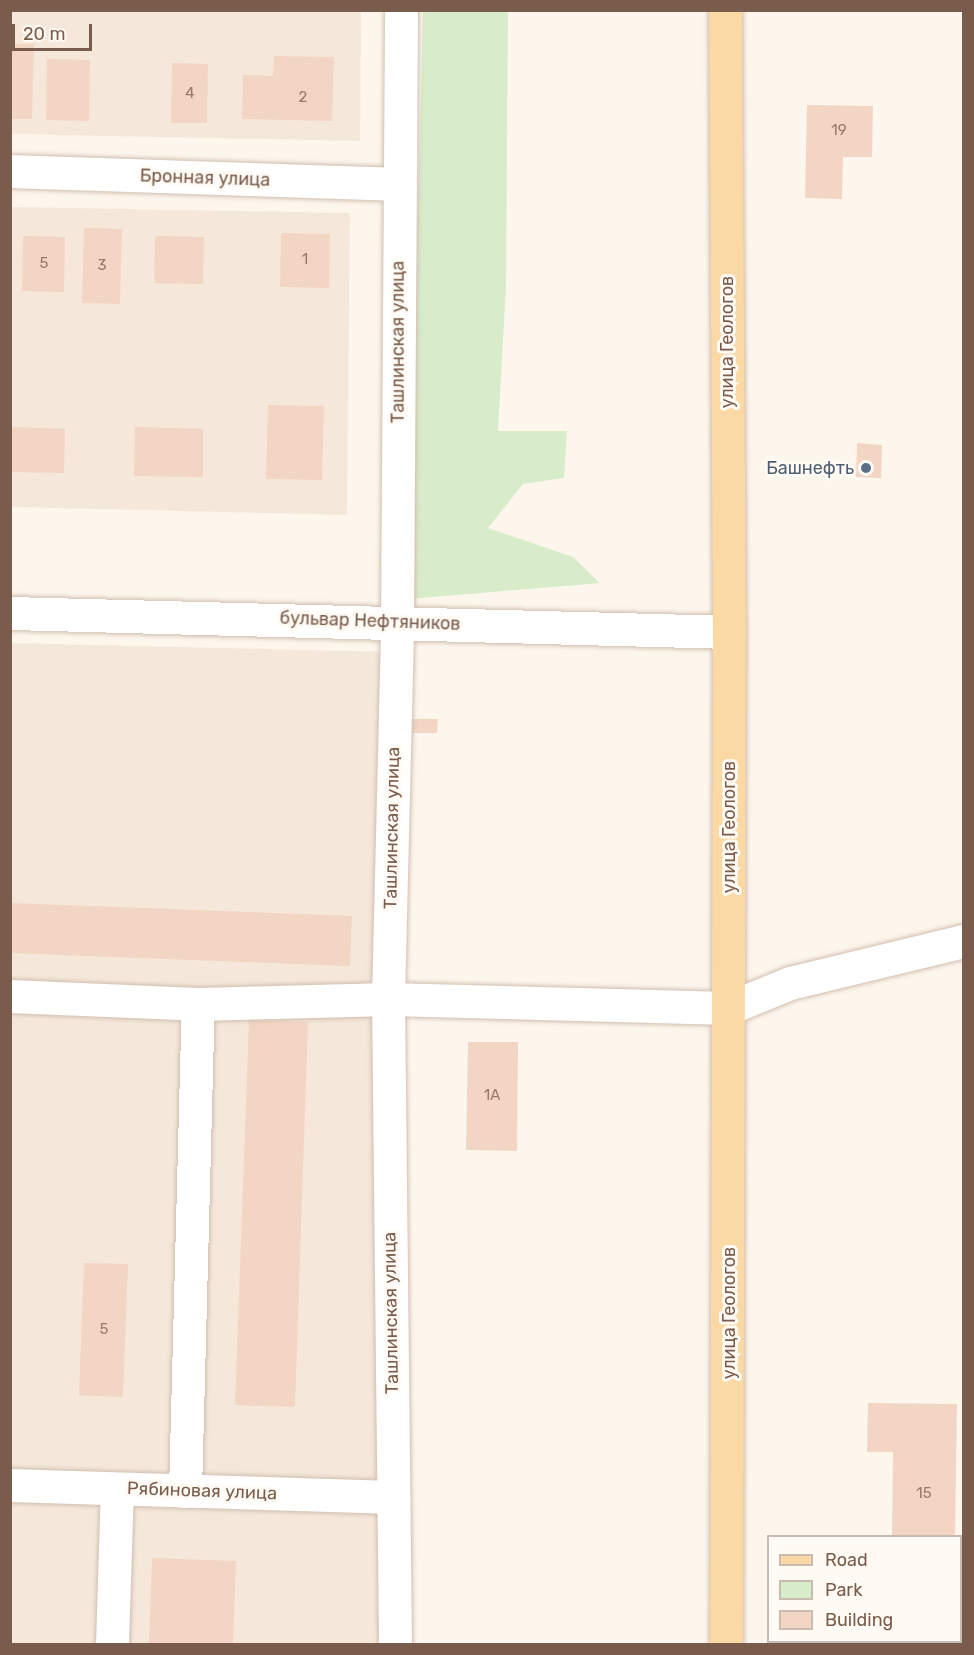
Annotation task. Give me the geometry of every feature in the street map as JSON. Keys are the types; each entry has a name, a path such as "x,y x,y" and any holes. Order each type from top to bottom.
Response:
{"main road":[{"name":"улица Геологов","path":"725,10 729,632 726,1644"}],"street":[{"name":"Ташлинская улица","path":"395,1644 388,999 397,621 401,10"},
{"name":"Бронная улица","path":"10,171 399,184"},
{"name":"бульвар Нефтяников","path":"10,613 397,621 729,632"},
{"path":"10,996 198,1004 388,999 729,1008 790,983 963,941"},
{"path":"185,1491 198,1004"},
{"name":"Рябиновая улица","path":"10,1485 393,1497"},
{"path":"112,1644 117,1489"}],"shaded area":[{"path":"11,11 361,11 360,141 11,134"},
{"path":"11,207 350,213 347,515 11,507"},
{"path":"11,643 396,652 399,1644 11,1644"}],"green space":[{"path":"423,11 508,11 506,286 498,431 567,431 564,478 523,484 488,528 573,557 600,583 408,599"}],"building":[{"path":"10,44 34,44 32,119 10,119"},
{"path":"274,56 334,57 332,121 242,119 243,75 273,76"},
{"path":"47,59 90,60 89,121 46,120"},
{"path":"172,63 208,64 207,123 171,123"},
{"path":"807,105 873,106 872,157 843,157 842,199 805,198"},
{"path":"84,228 122,229 120,304 82,303"},
{"path":"281,233 330,234 329,288 280,287"},
{"path":"23,236 65,237 64,292 22,291"},
{"path":"155,236 204,237 203,284 154,283"},
{"path":"268,405 324,406 322,480 266,479"},
{"path":"10,427 65,429 64,473 10,472"},
{"path":"135,427 203,429 203,477 134,476"},
{"path":"857,443 882,445 881,478 856,477"},
{"path":"411,719 438,719 437,733 411,733"},
{"path":"10,903 352,916 350,966 10,953"},
{"path":"249,1020 308,1022 295,1407 235,1405"},
{"path":"468,1042 518,1042 517,1151 466,1150"},
{"path":"84,1263 128,1264 123,1397 79,1395"},
{"path":"868,1403 957,1404 955,1535 892,1535 893,1452 867,1452"},
{"path":"152,1558 236,1561 233,1644 149,1644"}],"place":[{"name":"Башнефть","path":"866,468"}]}
